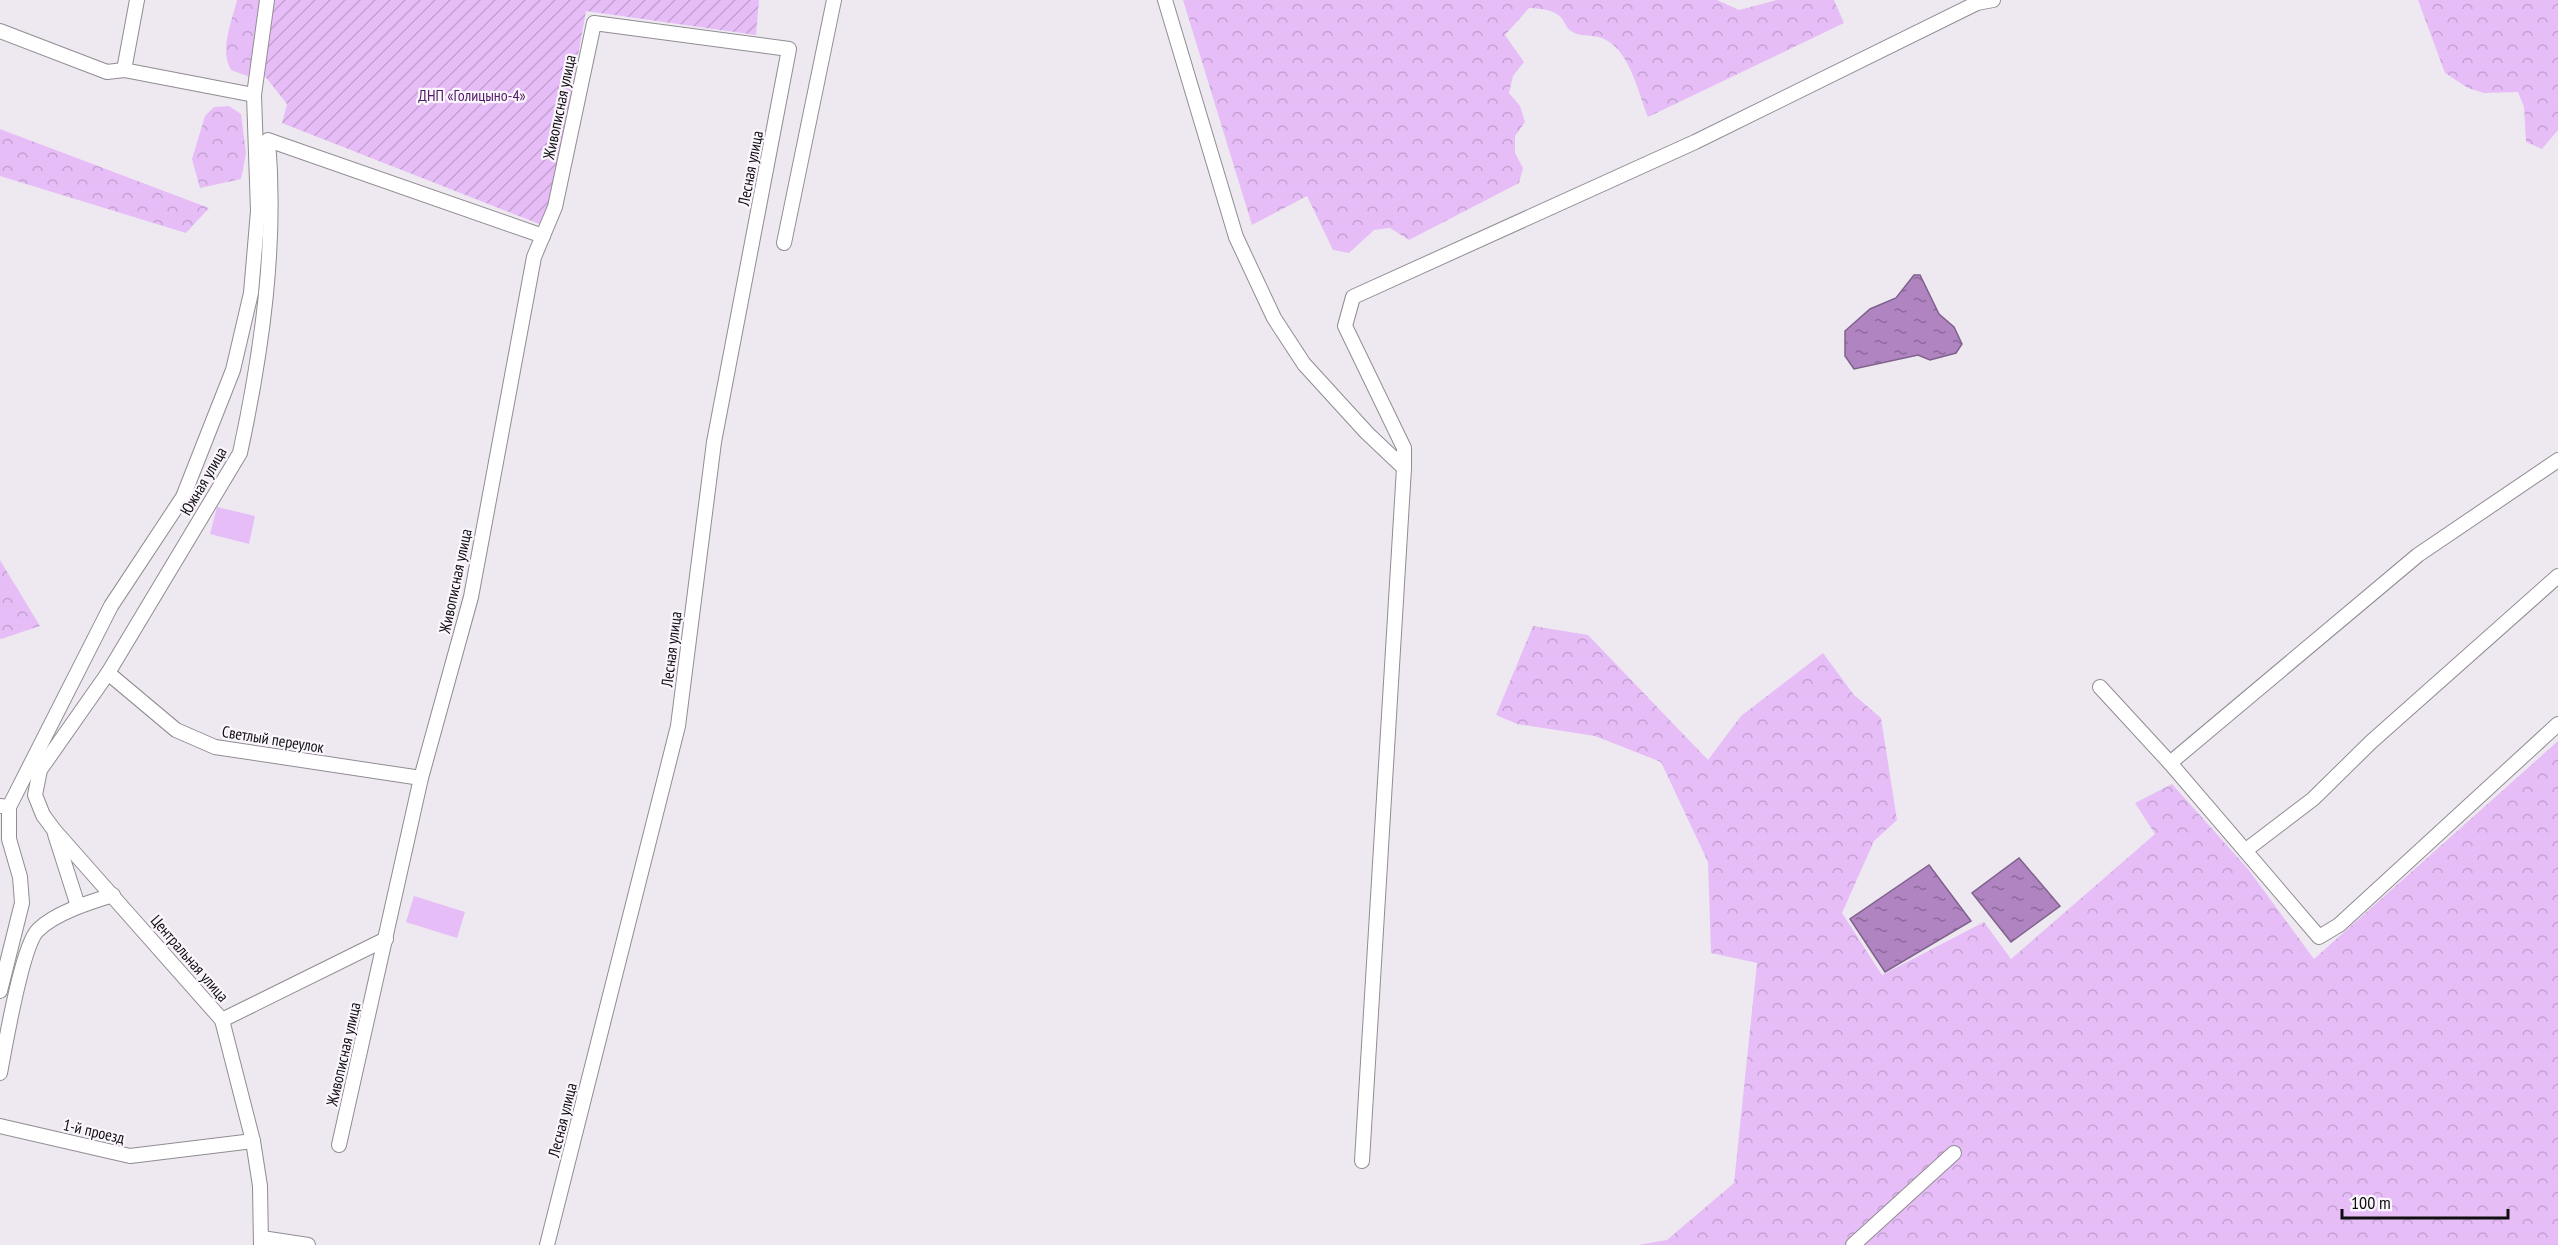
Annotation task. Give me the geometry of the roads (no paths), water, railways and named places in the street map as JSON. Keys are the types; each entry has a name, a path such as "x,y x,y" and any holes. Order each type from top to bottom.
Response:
{"street":[{"path":"124,70 137,0"},
{"path":"0,991 22,903 20,877 9,839 5,806 111,606 183,497 233,370 251,292 258,211 254,95 267,0"},
{"path":"784,243 834,0"},
{"path":"1165,0 1236,237 1274,318 1304,364 1367,433 1404,468"},
{"path":"1362,1161 1404,448 1345,326 1353,297 1695,142 1977,3 1993,0"},
{"name":"Лесная улица","path":"547,1245 678,726 714,442 789,49 594,23"},
{"name":"Живописная улица","path":"339,1145 387,939 421,778 471,597 534,257 555,207 594,23"},
{"path":"0,31 107,72 124,70 254,95"},
{"name":"Южная улица","path":"35,795 40,770 108,673 240,453 248,415 269,271 272,190 268,140 543,236"},
{"path":"2170,763 2418,555 2558,460"},
{"path":"2246,850 2313,799 2371,742 2558,576"},
{"name":"Светлый переулок","path":"108,673 177,730 215,747 421,778"},
{"path":"2100,687 2170,763 2319,937 2339,925 2558,724"},
{"name":"Центральная улица","path":"35,795 43,815 54,831 222,1020 253,1141 260,1186 261,1242"},
{"path":"54,831 78,906"},
{"path":"0,1073 20,975 36,930 78,906 113,895"},
{"path":"222,1020 387,939"},
{"name":"1-й проезд","path":"0,1126 130,1156 253,1141"},
{"path":"1852,1245 1954,1153"},
{"path":"261,1242 308,1245"}],"water":[{"path":"1914,275 1920,275 1939,314 1954,327 1962,344 1956,353 1930,360 1918,355 1854,369 1845,356 1845,331 1870,309 1896,298"},
{"path":"2019,858 2060,906 2011,942 1972,893"},
{"path":"1929,865 1971,921 1885,972 1850,919"}],"park label":[{"name":"ДНП «Голицыно-4»","path":"472,95"}]}
